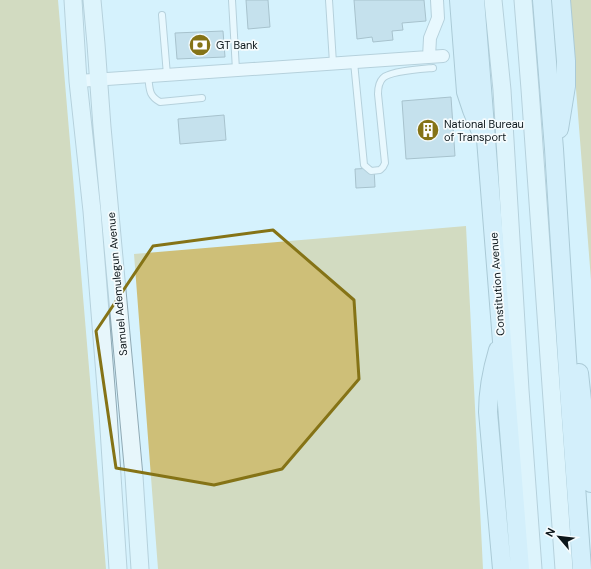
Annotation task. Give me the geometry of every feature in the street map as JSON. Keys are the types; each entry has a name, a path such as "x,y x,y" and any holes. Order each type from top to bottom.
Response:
{"main road":[{"name":"Samuel Ademulegun Avenue","path":"72,0 78,81 92,211 118,569"},
{"name":"Samuel Ademulegun Avenue","path":"92,0 102,127 134,476 140,569"},
{"path":"459,0 474,93"},
{"name":"Constitution Avenue","path":"475,0 474,93 487,145 502,338 513,391 532,569"},
{"name":"Constitution Avenue","path":"493,0 502,90 520,569"},
{"path":"523,0 564,569"},
{"path":"542,0 558,87 561,118 554,149 566,335 591,483"},
{"path":"558,87 566,61 561,0"},
{"path":"502,338 493,366 488,394 489,433 502,569"},
{"path":"575,389 582,569"}],"street":[{"path":"431,62 430,38 438,18 437,0"},
{"path":"78,81 354,62 431,62 442,56"}],"lane":[{"path":"232,0 236,70"},
{"path":"329,0 333,64"},
{"path":"162,16 167,75"},
{"path":"354,62 364,165 371,171 380,170 385,163 378,94 379,84 383,78 397,72 431,62"},
{"path":"148,76 151,95 160,102 202,98"}],"highlighted area":[{"path":"273,230 354,300 359,379 282,469 214,485 116,468 96,331 153,246"}],"shaded area":[{"path":"0,0 58,0 106,569 0,569"},
{"path":"569,0 591,0 591,280"},
{"path":"466,226 483,569 158,569 134,254"}],"building":[{"path":"246,0 268,0 270,27 248,29"},
{"path":"354,0 424,0 426,21 402,23 403,30 392,31 393,40 373,42 372,37 357,39"},
{"name":"GT Bank","path":"223,31 225,57 177,59 175,33"},
{"name":"National Bureau of Transport","path":"451,97 455,156 406,159 402,101"},
{"path":"224,115 226,140 180,144 178,119"},
{"path":"374,168 375,187 356,188 355,169"}],"place":[{"name":"GT Bank","path":"200,45"},
{"name":"National Bureau of Transport","path":"428,130"}]}
